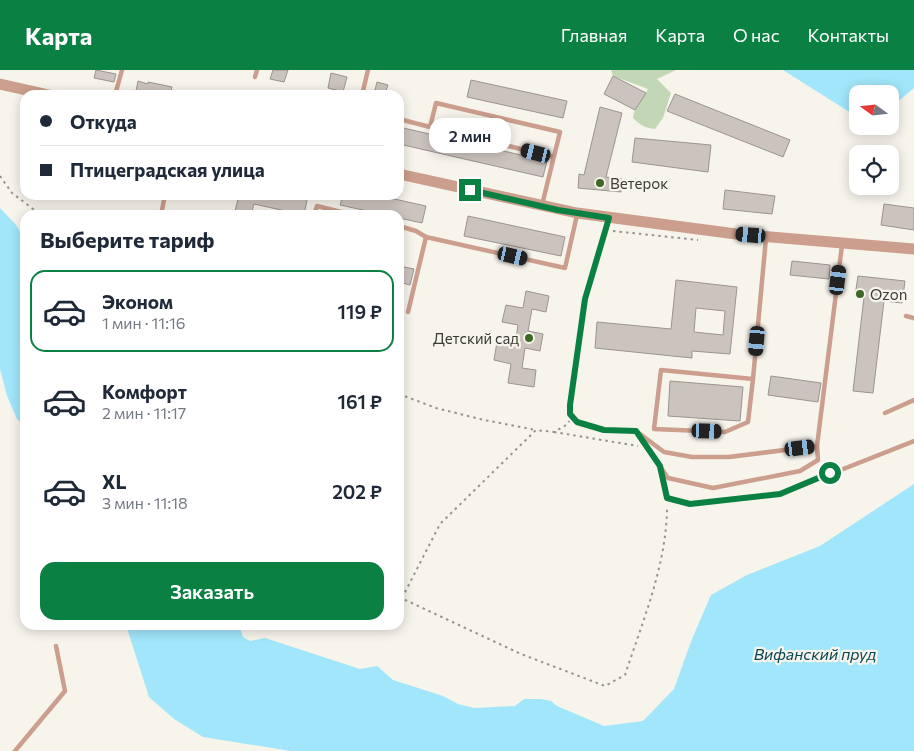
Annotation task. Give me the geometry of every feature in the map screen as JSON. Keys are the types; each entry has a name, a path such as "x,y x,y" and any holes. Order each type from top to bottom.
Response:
{"street":[{"path":"0,84 27,90"},
{"path":"404,175 542,207 609,218 766,236 914,249"}],"lane":[{"path":"117,90 122,70"},
{"path":"256,77 257,70"},
{"path":"363,90 368,70"},
{"path":"430,127 436,103 560,132 542,207"},
{"path":"404,120 554,157"},
{"path":"316,210 317,206 333,210"},
{"path":"404,227 416,231 426,237 564,268 577,213"},
{"path":"609,218 585,299 570,405 570,414 577,422 604,430 636,431 664,452 692,457 729,457 817,446"},
{"path":"753,379 661,370 654,429 725,432 748,422 753,379 766,236"},
{"path":"408,312 426,237"},
{"path":"636,431 668,478 713,488 800,471 818,460 817,446 842,243"},
{"path":"906,316 914,318"},
{"path":"885,412 914,400"},
{"path":"660,466 667,498 690,504 780,494 914,441"},
{"path":"14,751 65,691 56,646"}],"path":[{"path":"0,176 12,193 20,199"},
{"path":"21,200 34,210"},
{"path":"606,230 699,240"},
{"path":"404,396 484,420 648,449"},
{"path":"554,432 568,424 570,414"},
{"path":"404,594 440,524 536,430"},
{"path":"404,599 521,654 604,686 625,676 658,574 667,530 667,498"}],"green space":[{"path":"611,70 676,70 657,79 671,93 663,118 655,129 643,126 633,118 634,112 648,89 613,76"}],"water":[{"path":"783,70 914,70 914,88 899,100 899,85 849,85 849,112"},
{"path":"0,208 20,232 20,422 7,396 0,369"},
{"name":"Вифанский пруд","path":"914,484 914,751 291,751 203,737 174,719 149,697 128,630 241,630 243,637 250,641 265,638 360,669 377,666 393,680 443,696 458,704 474,708 515,706 524,699 541,699 551,701 557,706 604,726 643,721 674,689 692,639 711,595 747,575 820,546"}],"building":[{"path":"96,70 116,74 114,82 94,78"},
{"path":"273,70 288,70 284,82 270,79"},
{"path":"331,73 347,77 344,90 328,88"},
{"path":"613,76 646,93 635,110 604,94"},
{"path":"471,80 567,101 563,118 467,97"},
{"path":"138,81 172,87 171,90 136,90"},
{"path":"377,82 388,85 386,90 375,90"},
{"path":"675,94 790,140 783,157 667,111"},
{"path":"600,107 622,113 606,177 622,179 621,192 578,188 579,174 584,175"},
{"path":"404,128 547,161 543,177 404,145"},
{"path":"635,138 711,145 708,172 632,162"},
{"path":"725,190 775,196 772,214 723,209"},
{"path":"238,200 307,200 305,210 281,210 254,204 252,210 235,210"},
{"path":"342,200 399,200 426,206 422,223 404,219 404,210 363,210 340,205"},
{"path":"884,204 914,208 914,230 881,225"},
{"path":"468,216 565,237 561,256 464,236"},
{"path":"792,261 830,265 829,279 790,275"},
{"path":"404,267 414,269 410,285 404,283"},
{"path":"858,276 905,281 902,303 884,301 873,393 853,391 864,297 855,296"},
{"path":"676,280 737,287 730,354 692,351 692,358 595,348 597,322 671,329","holes":["696,308 725,311 723,335 694,332"]},
{"name":"Детский сад","path":"526,291 549,296 546,312 532,309 528,331 543,334 540,351 525,348 522,368 536,370 534,387 508,383 511,364 494,360 497,342 515,345 518,325 502,322 506,305 523,308"},
{"path":"771,376 821,383 818,402 768,395"},
{"path":"670,381 743,387 740,421 668,416"}],"place":[{"name":"Ветерок","path":"600,183"},
{"name":"Ozon","path":"860,294"},
{"name":"Детский сад","path":"529,338"}],"route":[{"path":"470,190 558,210 609,218 585,299 570,414 577,422 604,430 636,431 660,466 667,498 690,504 780,494 830,473"}]}
